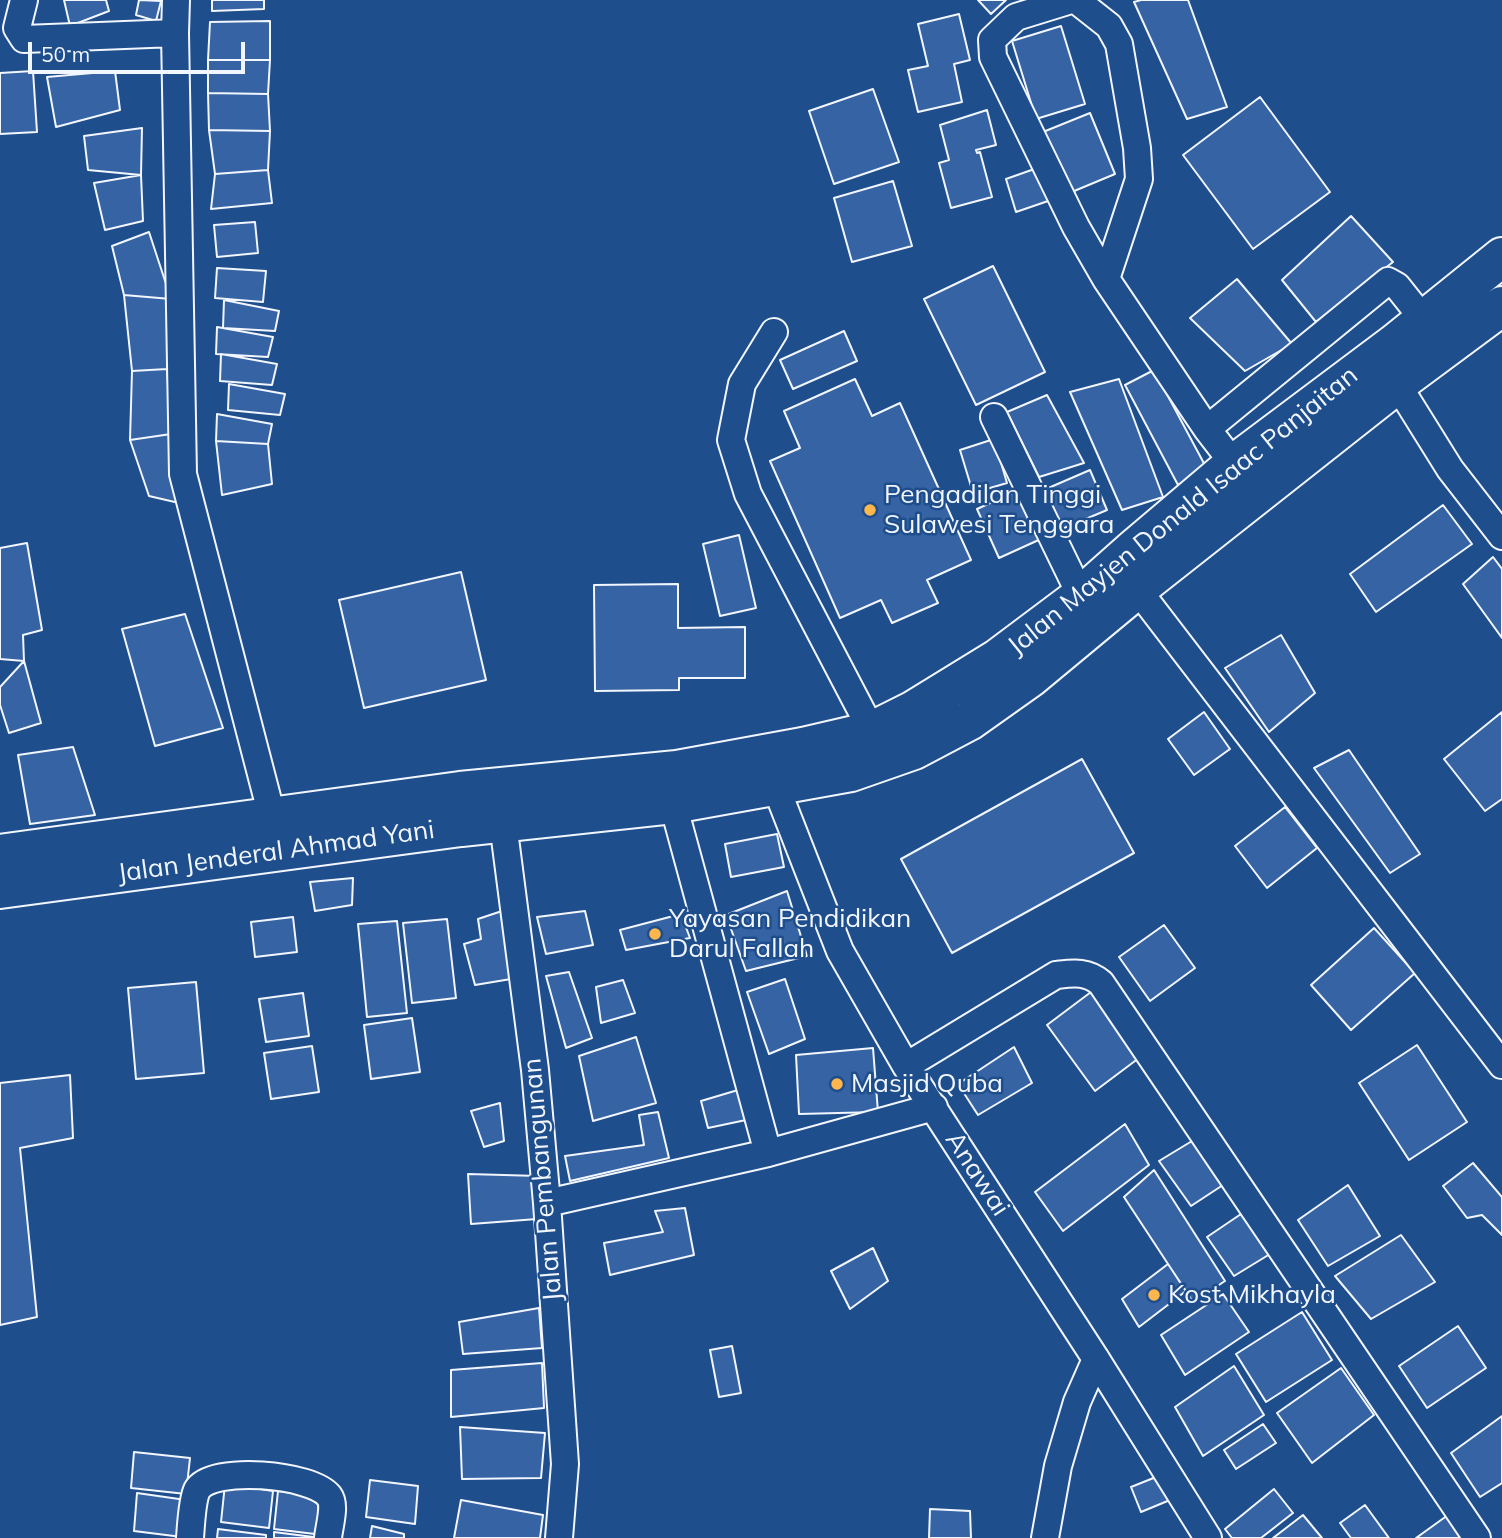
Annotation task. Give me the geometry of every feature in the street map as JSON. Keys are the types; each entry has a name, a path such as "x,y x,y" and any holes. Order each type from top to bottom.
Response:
{"highway":[{"name":"Jalan Mayjen Donald Isaac Panjaitan","path":"600,795 673,804 735,792 769,771 872,731 914,710 997,659 1081,596 1234,464 1424,320 1502,257"},
{"name":"Jalan Mayjen Donald Isaac Panjaitan","path":"600,795 677,770 851,772 914,750 969,721 1031,677 1136,589 1397,384 1502,306"},
{"name":"Jalan Jenderal Ahmad Yani","path":"0,854 460,791 552,800"},
{"path":"552,800 600,795"},
{"name":"Jalan Jenderal Ahmad Yani","path":"0,889 503,823 552,800"}],"street":[{"path":"24,0 17,28 24,39 175,33"},
{"path":"176,0 183,474 272,816"},
{"path":"1071,0 1016,17 992,40 993,57 1076,227 1107,279 1207,429 1234,464"},
{"path":"1076,0 1109,26 1119,44 1138,148 1139,179 1107,279"},
{"path":"1207,429 1388,281 1397,286 1424,320"},
{"path":"774,332 742,384 731,440 748,494 872,731"},
{"path":"1397,384 1450,469 1502,536"},
{"path":"994,417 1081,596"},
{"path":"1136,589 1502,1065"},
{"name":"Anawai","path":"769,771 840,951 906,1066 1096,1359 1208,1538"},
{"path":"673,804 768,1153"},
{"name":"Jalan Pembangunan","path":"503,823 535,1070 547,1203 565,1464 559,1538"},
{"path":"906,1066 1056,975 1075,973 1092,976 1101,983 1477,1538"},
{"path":"547,1203 768,1153 934,1107"},
{"path":"1045,1538 1058,1466 1069,1427 1096,1359"},
{"path":"190,1538 196,1491 206,1481 257,1475 318,1486 330,1497 332,1506 328,1538"}],"building":[{"path":"64,0 106,0 109,11 70,26"},
{"path":"139,0 161,1 156,21 136,15"},
{"path":"212,0 264,0 264,9 212,11"},
{"path":"978,0 1006,0 991,14"},
{"path":"1188,0 1227,107 1187,119 1134,2"},
{"path":"959,14 970,60 954,64 962,102 918,112 908,70 928,66 918,24"},
{"path":"270,21 270,60 208,60 210,22"},
{"path":"1061,26 1085,104 1036,119 1012,41"},
{"path":"208,60 270,60 268,94 208,93"},
{"path":"33,71 37,132 0,134 0,73"},
{"path":"115,71 120,110 56,127 47,77"},
{"path":"873,89 899,162 834,184 809,111"},
{"path":"208,93 268,94 270,131 209,130"},
{"path":"1260,97 1330,192 1253,249 1183,155"},
{"path":"987,110 996,145 976,150 977,153 980,152 992,197 951,208 939,163 949,160 940,125"},
{"path":"1090,113 1115,174 1067,194 1043,132"},
{"path":"142,128 141,175 88,170 84,136"},
{"path":"209,130 270,131 268,170 215,174"},
{"path":"1040,167 1051,200 1016,212 1006,179"},
{"path":"268,170 272,203 211,209 215,174"},
{"path":"141,175 143,221 105,230 94,183"},
{"path":"893,181 912,246 852,262 834,198"},
{"path":"1351,216 1393,262 1316,322 1282,280"},
{"path":"255,222 258,253 217,257 214,225"},
{"path":"149,232 171,299 124,295 112,246"},
{"path":"993,266 1045,372 976,405 924,299"},
{"path":"217,268 266,271 263,302 215,298"},
{"path":"1237,279 1292,344 1245,371 1190,318"},
{"path":"124,295 171,299 167,369 132,371"},
{"path":"224,300 279,311 275,331 223,328"},
{"path":"217,327 273,337 268,357 216,354"},
{"path":"844,331 857,361 793,389 780,360"},
{"path":"221,354 277,364 272,385 220,381"},
{"path":"167,369 171,434 130,440 132,371"},
{"path":"1154,370 1207,469 1178,485 1125,385"},
{"name":"Pengadilan Tinggi Sulawesi Tenggara","path":"855,379 872,416 900,403 971,560 927,580 938,603 892,623 881,600 840,618 770,461 800,448 784,411"},
{"path":"1119,379 1163,497 1122,510 1070,392"},
{"path":"229,384 285,394 280,415 228,410"},
{"path":"1047,395 1084,463 1039,477 1007,412"},
{"path":"217,414 272,424 268,444 216,441"},
{"path":"171,434 179,503 149,496 130,440"},
{"path":"994,439 1007,483 973,493 960,450"},
{"path":"216,441 268,444 272,484 222,495"},
{"path":"1090,470 1107,510 1062,529 1046,489"},
{"path":"1021,489 1043,538 999,558 977,509"},
{"path":"1443,505 1472,544 1376,612 1350,574"},
{"path":"739,535 756,608 720,616 703,544"},
{"path":"27,543 42,630 23,635 24,661 0,659 0,548"},
{"path":"1493,557 1502,569 1502,638 1463,584"},
{"path":"461,572 486,680 364,708 339,600"},
{"path":"678,584 678,628 745,627 745,678 679,678 679,690 595,691 594,585"},
{"path":"185,614 223,728 155,746 122,629"},
{"path":"1281,635 1315,693 1269,732 1225,668"},
{"path":"24,661 41,723 9,733 0,705 0,687"},
{"path":"1204,712 1230,749 1194,775 1168,739"},
{"path":"1502,712 1502,799 1485,811 1444,759"},
{"path":"73,747 95,815 30,824 18,755"},
{"path":"1349,750 1420,854 1390,873 1314,768"},
{"path":"1082,759 1134,853 952,953 901,859"},
{"path":"1285,807 1317,848 1267,888 1235,846"},
{"path":"777,834 784,867 731,877 725,844"},
{"path":"353,878 352,905 315,911 310,882"},
{"path":"787,891 807,956 746,971 726,915"},
{"path":"508,909 517,978 475,985 464,944 481,939 478,919"},
{"path":"585,911 593,945 546,954 537,917"},
{"name":"Yayasan Pendidikan Darul Fallah","path":"681,914 690,938 626,950 620,930"},
{"path":"293,917 297,952 255,957 251,922"},
{"path":"447,919 456,998 412,1003 403,923"},
{"path":"397,921 407,1013 367,1017 358,924"},
{"path":"1164,925 1195,968 1150,1001 1119,957"},
{"path":"1374,928 1415,973 1351,1030 1311,985"},
{"path":"569,972 592,1038 566,1048 546,976"},
{"path":"785,979 805,1039 769,1054 747,992"},
{"path":"623,980 635,1013 601,1023 596,987"},
{"path":"196,982 204,1073 136,1079 128,988"},
{"path":"1095,989 1143,1055 1095,1091 1047,1025"},
{"path":"303,993 309,1036 266,1042 259,999"},
{"path":"412,1018 420,1072 371,1079 364,1025"},
{"path":"636,1037 656,1103 593,1121 579,1056"},
{"path":"1417,1045 1467,1122 1409,1160 1359,1083"},
{"path":"312,1046 319,1092 271,1099 264,1053"},
{"path":"1014,1047 1032,1083 978,1115 958,1084"},
{"name":"Masjid Quba","path":"873,1048 878,1112 799,1114 796,1055"},
{"path":"70,1075 73,1138 20,1148 37,1317 0,1325 0,1083"},
{"path":"738,1090 746,1120 708,1128 701,1101"},
{"path":"500,1103 504,1141 484,1147 471,1111"},
{"path":"658,1112 669,1158 570,1181 565,1156 644,1145 639,1115"},
{"path":"1125,1124 1149,1165 1063,1231 1035,1192"},
{"path":"1192,1141 1223,1185 1191,1206 1159,1161"},
{"path":"1473,1163 1502,1197 1502,1235 1482,1215 1467,1218 1443,1186"},
{"path":"1154,1170 1225,1281 1193,1302 1124,1197"},
{"path":"468,1174 539,1176 537,1219 471,1224"},
{"path":"1348,1185 1380,1236 1328,1266 1298,1220"},
{"path":"685,1208 694,1255 610,1275 604,1243 663,1232 655,1211"},
{"path":"1241,1214 1270,1254 1234,1276 1207,1237"},
{"path":"1401,1235 1435,1282 1371,1319 1335,1276"},
{"path":"873,1248 888,1281 850,1309 831,1271"},
{"name":"Kost Mikhayla","path":"1168,1264 1186,1291 1139,1327 1122,1299"},
{"path":"1223,1294 1249,1332 1185,1375 1161,1335"},
{"path":"539,1308 542,1348 463,1354 459,1322"},
{"path":"1302,1312 1332,1360 1266,1402 1236,1354"},
{"path":"1458,1326 1486,1368 1427,1408 1399,1366"},
{"path":"732,1346 741,1393 719,1397 710,1350"},
{"path":"542,1363 544,1408 451,1417 451,1370"},
{"path":"1234,1366 1264,1415 1203,1456 1175,1407"},
{"path":"1341,1368 1374,1415 1312,1463 1277,1413"},
{"path":"1502,1416 1502,1483 1480,1497 1451,1453"},
{"path":"1263,1424 1276,1443 1236,1469 1224,1450"},
{"path":"460,1427 545,1433 541,1478 462,1479"},
{"path":"134,1452 190,1458 186,1494 131,1488"},
{"path":"1161,1475 1170,1500 1141,1512 1131,1487"},
{"path":"370,1480 418,1486 415,1524 366,1517"},
{"path":"225,1484 273,1491 269,1528 221,1522"},
{"path":"1274,1489 1293,1513 1261,1538 1232,1538 1225,1529"},
{"path":"278,1491 327,1498 323,1535 274,1529"},
{"path":"137,1493 186,1500 182,1537 134,1531"},
{"path":"461,1500 543,1515 540,1538 454,1538"},
{"path":"1365,1505 1389,1538 1351,1538 1340,1523"},
{"path":"930,1509 970,1511 971,1538 929,1538"},
{"path":"1303,1515 1322,1538 1273,1538"},
{"path":"1448,1515 1464,1538 1416,1538"},
{"path":"372,1526 404,1534 404,1538 370,1538"},
{"path":"218,1529 266,1535 266,1538 217,1538"},
{"path":"274,1532 321,1538 274,1538"}],"place":[{"name":"Pengadilan Tinggi Sulawesi Tenggara","path":"870,510"},
{"name":"Yayasan Pendidikan Darul Fallah","path":"655,934"},
{"name":"Masjid Quba","path":"837,1084"},
{"name":"Kost Mikhayla","path":"1154,1295"}]}
